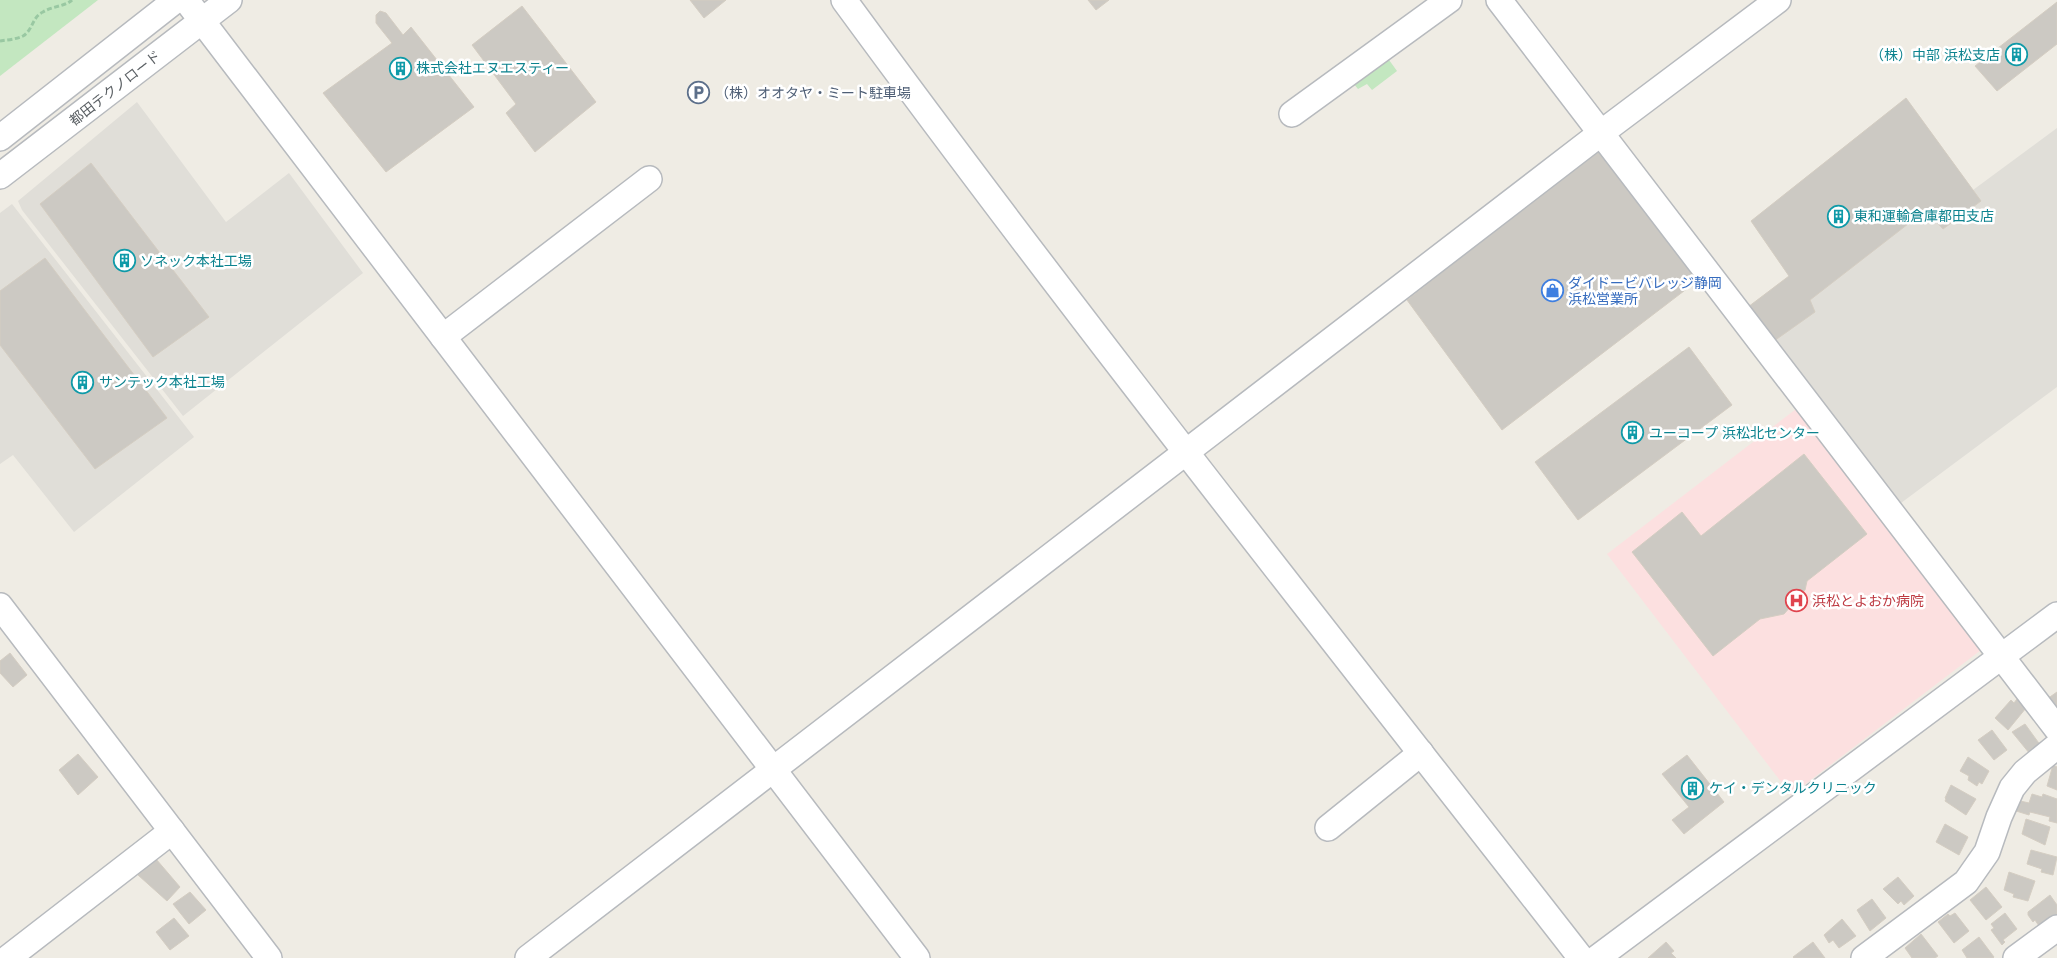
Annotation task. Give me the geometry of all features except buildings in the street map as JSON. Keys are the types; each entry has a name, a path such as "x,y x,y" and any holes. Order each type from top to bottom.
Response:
{"street":[{"path":"0,138 176,0"},
{"path":"186,0 917,958"},
{"name":"都田テクノロード","path":"0,176 229,0"},
{"path":"844,0 938,129 1186,452 1581,958"},
{"path":"1292,114 1450,0"},
{"path":"1499,0 2057,729"},
{"path":"528,958 1601,133 1778,0"},
{"path":"443,337 648,179"},
{"path":"0,606 269,958"},
{"path":"1596,958 2057,615"},
{"path":"1864,958 1966,882 1987,852 1999,817 2012,788 2025,772 2057,746"},
{"path":"1328,828 1421,753"},
{"path":"8,958 172,831"},
{"path":"2016,958 2057,928"}],"path":[{"path":"0,40 24,36 30,29 34,18 41,12 62,6 72,0"}],"shaded area":[{"path":"1906,98 1973,190 2057,128 2057,387 1901,503 1748,307 1789,276 1751,221"},
{"path":"137,102 226,222 289,173 363,273 183,416 22,210 18,201"},
{"path":"12,204 194,437 74,532 13,455 0,464 0,213"},
{"name":"浜松とよおか病院","path":"1800,406 1985,647 1791,795 1607,554"}],"green space":[{"path":"0,0 98,0 0,76"},
{"path":"1384,53 1397,71 1372,90 1367,84 1358,89 1349,78"}],"place":[{"name":"（株）中部 浜松支店","path":"2016,55"},
{"name":"株式会社エヌエスティー","path":"400,68"},
{"name":"（株）オオタヤ・ミート駐車場","path":"699,93"},
{"name":"東和運輸倉庫都田支店","path":"1838,216"},
{"name":"ソネック本社工場","path":"124,261"},
{"name":"ダイドービバレッジ静岡 浜松営業所","path":"1552,291"},
{"name":"サンテック本社工場","path":"83,382"},
{"name":"ユーコープ 浜松北センター","path":"1633,433"},
{"name":"浜松とよおか病院","path":"1796,601"},
{"name":"ケイ・デンタルクリニック","path":"1693,788"}]}
